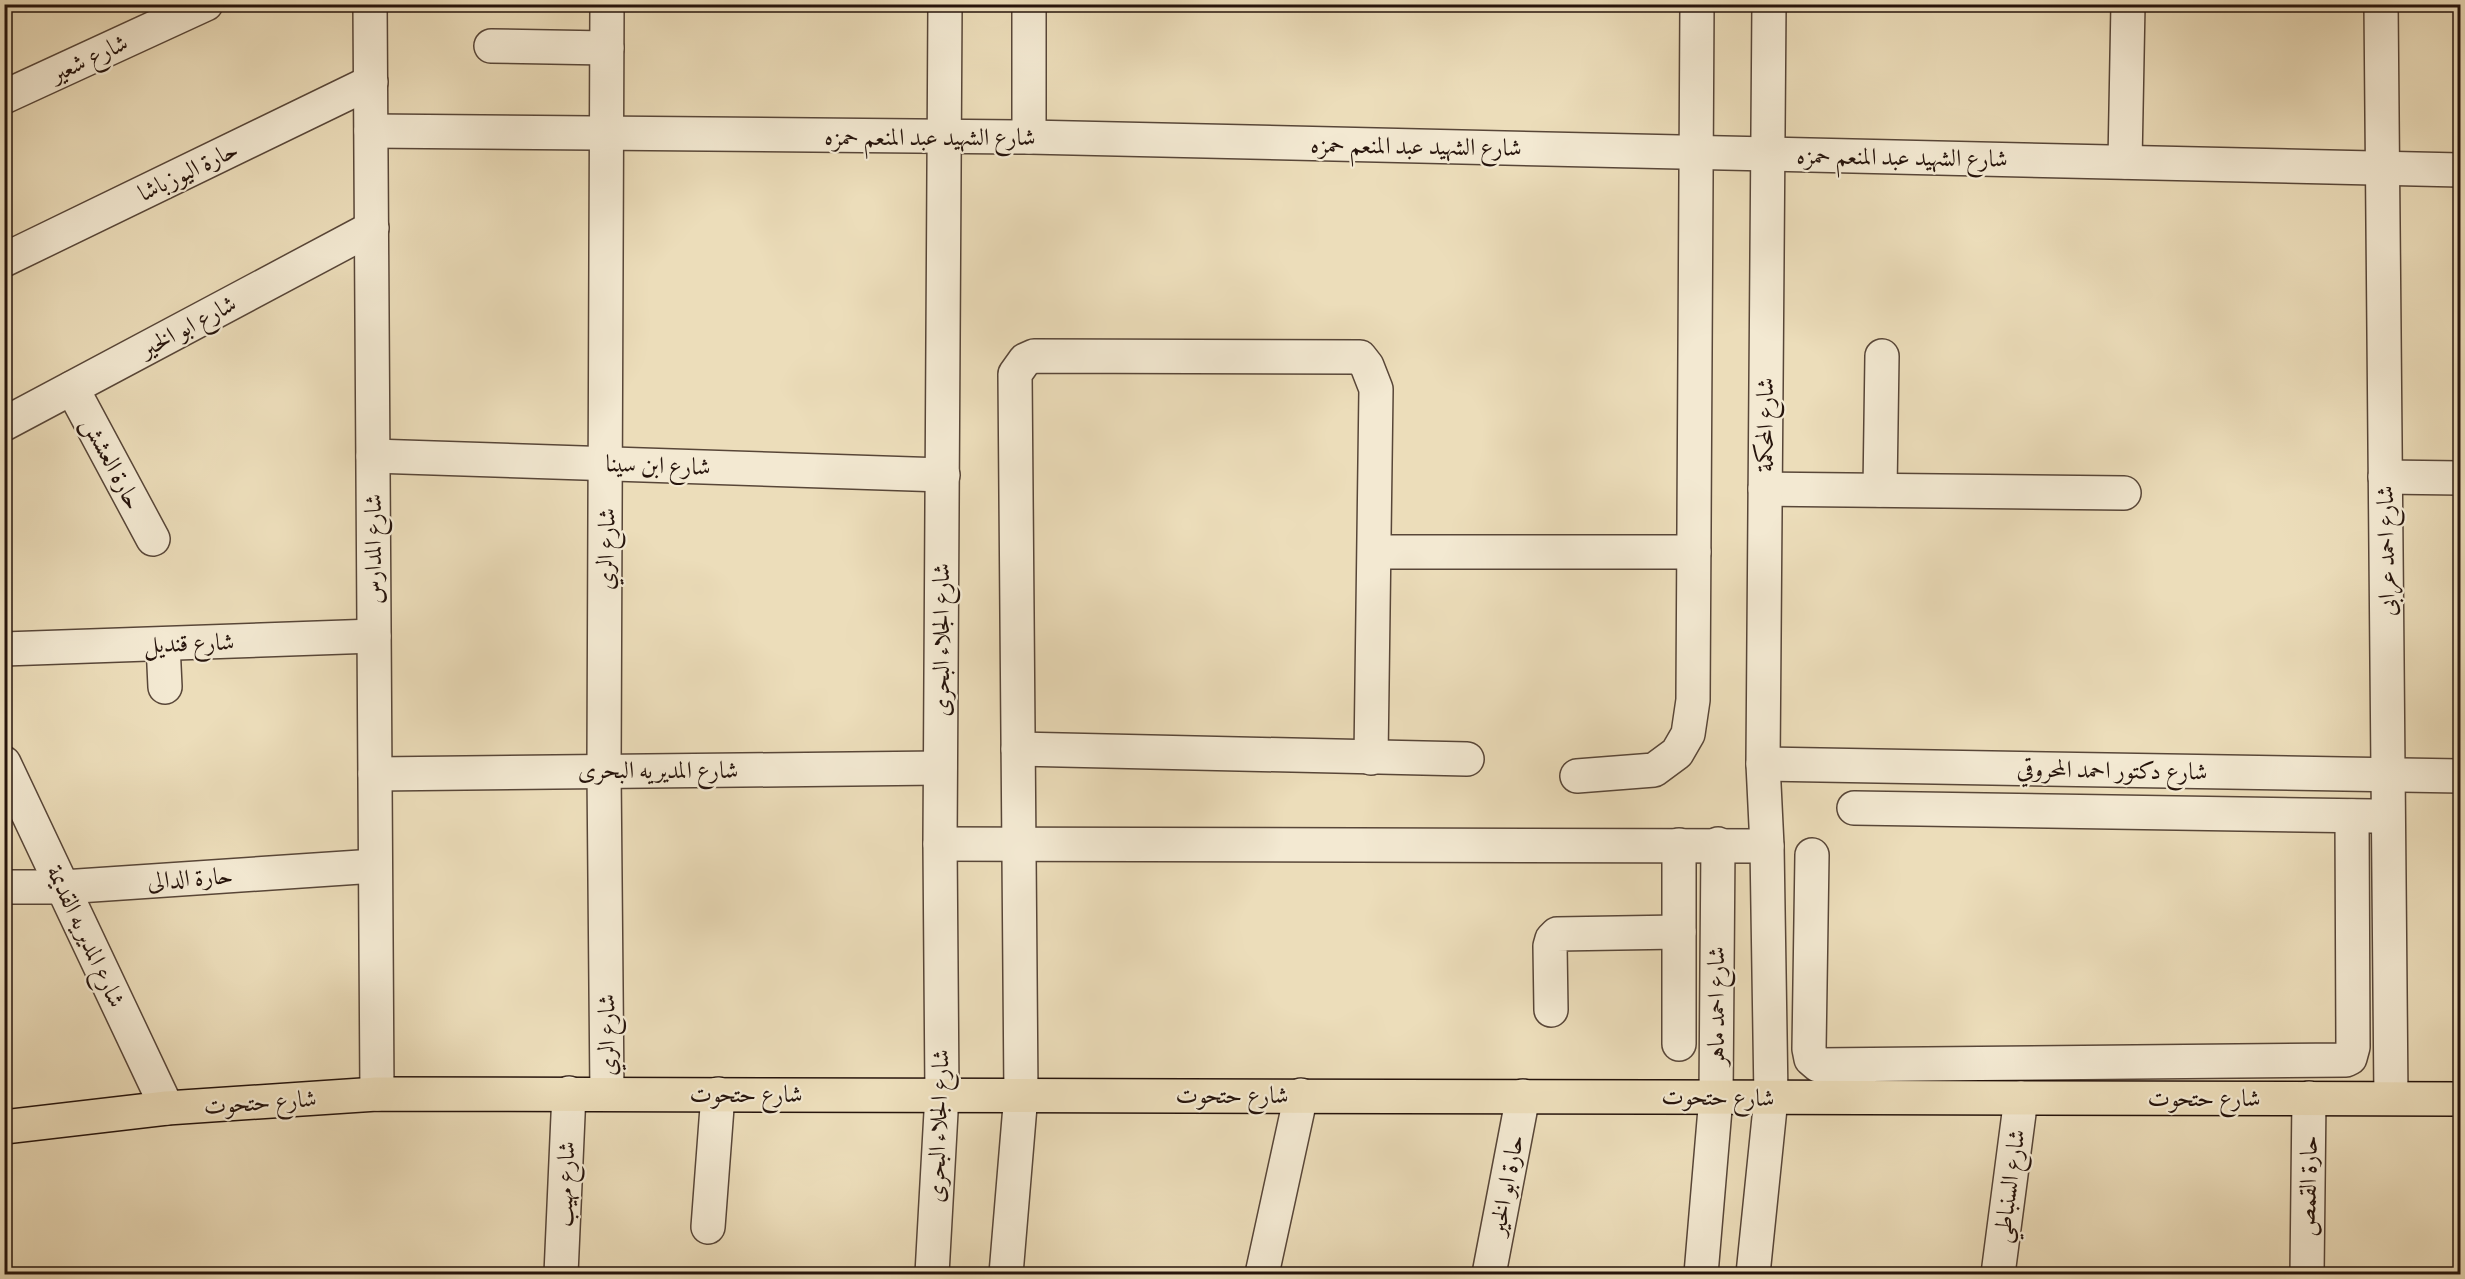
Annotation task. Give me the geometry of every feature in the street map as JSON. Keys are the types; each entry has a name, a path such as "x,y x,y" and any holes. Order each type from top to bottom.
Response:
{"main road":[{"name":"شارع حتحوت","path":"4,1127 167,1108 377,1094 2460,1099"}],"street":[{"name":"شارع شعير","path":"4,97 206,4"},
{"name":"شارع المدارس","path":"370,4 377,1094"},
{"name":"شارع الري","path":"607,4 604,771 607,1094"},
{"name":"شارع الجلاء البحرى","path":"932,1275 942,1094 940,768 945,4"},
{"path":"1029,4 1029,137"},
{"path":"1577,776 1654,771 1677,753 1688,734 1693,700 1697,4"},
{"name":"شارع المحكمة","path":"1767,846 1763,764 1769,4"},
{"path":"2125,162 2128,4"},
{"name":"شارع احمد عرابى","path":"2381,4 2391,1098"},
{"path":"491,46 607,48"},
{"name":"حارة اليوزباشا","path":"4,260 371,82"},
{"name":"شارع الشهيد عبد المنعم حمزه","path":"371,131 607,135 1029,137 2460,170"},
{"name":"شارع ابو الخير","path":"4,424 372,228"},
{"path":"1006,1275 1021,1094 1015,374 1025,360 1034,356 1360,357 1367,366 1376,389 1371,758"},
{"path":"1880,490 1882,356"},
{"name":"حارة العشش","path":"72,388 153,539"},
{"name":"شارع ابن سينا","path":"373,456 943,475"},
{"path":"2385,477 2460,478"},
{"path":"1765,489 2124,492"},
{"path":"1375,552 1694,552"},
{"name":"شارع قنديل","path":"4,649 374,636"},
{"path":"164,644 165,687"},
{"path":"1018,749 1467,759"},
{"name":"شارع المديريه القديمة","path":"4,763 167,1108"},
{"name":"شارع دكتور احمد المحروقي","path":"1763,764 2460,776"},
{"name":"شارع المديريه البحرى","path":"375,774 940,768"},
{"path":"1854,808 2389,817"},
{"path":"1812,855 1809,1049 1811,1059 1818,1065 2346,1060 2350,1058 2353,1047 2352,816"},
{"path":"940,844 1718,844 1767,846 1771,1098 1753,1275"},
{"path":"1679,844 1679,1044"},
{"name":"شارع احمد ماهر","path":"1701,1275 1716,1097 1718,844"},
{"name":"حارة الدالى","path":"4,887 63,886 375,866"},
{"path":"1551,1010 1550,946 1557,934 1679,932"},
{"path":"2345,1099 2346,1060"},
{"name":"شارع مهيب","path":"561,1275 568,1093"},
{"path":"708,1227 718,1094"},
{"path":"1262,1275 1301,1095"},
{"name":"حارة ابو الخير","path":"1489,1275 1523,1096"},
{"name":"شارع السنباطي","path":"1998,1275 2021,1098"},
{"name":"حارة القمص","path":"2307,1275 2309,1098"}]}
